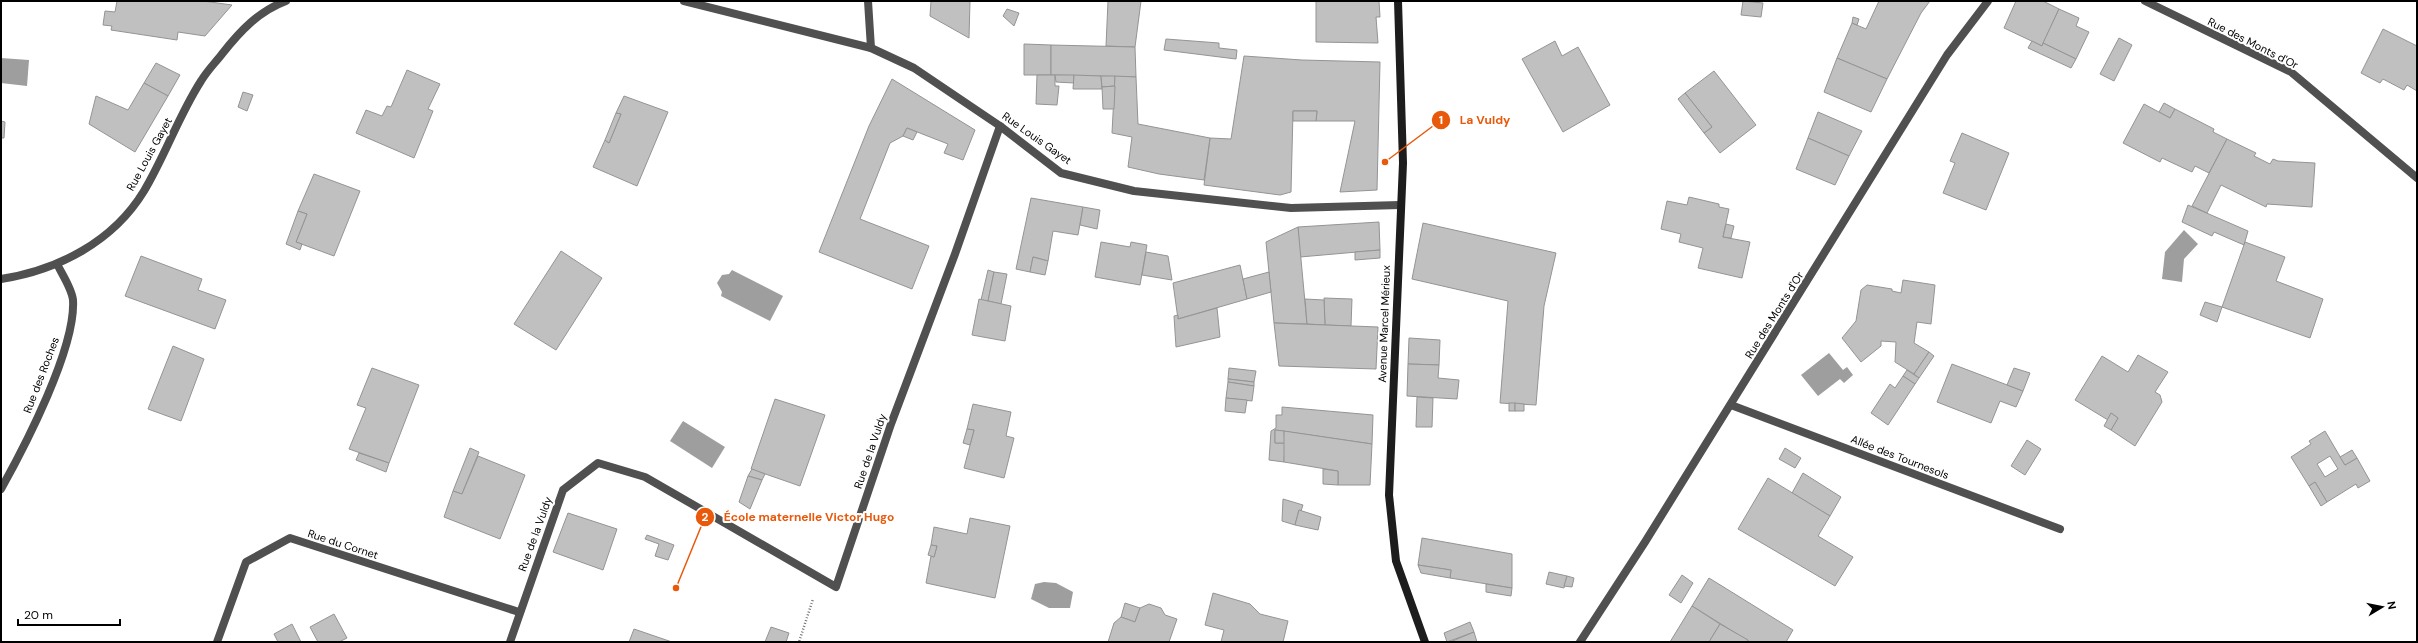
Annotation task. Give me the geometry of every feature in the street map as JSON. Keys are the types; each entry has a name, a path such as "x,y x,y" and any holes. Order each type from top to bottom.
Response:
{"main road":[{"name":"Avenue Marcel Mérieux","path":"1398,1 1403,163 1388,495 1396,561 1425,642"}],"street":[{"name":"Rue Louis Gayet","path":"1,279 58,264 100,240 121,221 143,192 201,81 248,23 270,4 286,1"},
{"name":"Rue Louis Gayet","path":"684,1 871,48 914,68 1000,126 1061,172 1134,191 1291,208 1400,205"},
{"path":"868,1 871,48"},
{"name":"Rue des Monts d'Or","path":"1580,642 1731,405 1947,55 1988,1"},
{"name":"Rue des Monts d'Or","path":"2145,1 2291,72 2417,178"},
{"name":"Rue de la Vuldy","path":"510,642 562,490 598,463 645,477 836,587 891,424 955,254 1000,126"},
{"name":"Rue des Roches","path":"1,489 36,420 68,343 73,299 58,264"},
{"name":"Allée des Tournesols","path":"1731,405 2060,529"},
{"name":"Rue du Cornet","path":"217,642 246,562 290,538 519,612"}],"path":[{"path":"801,642 799,642 821,578"}],"shaded area":[{"path":"1,58 29,60 27,86 1,83"},
{"path":"2184,230 2198,244 2184,259 2182,282 2162,279 2165,252"},
{"path":"732,270 783,296 770,321 721,296 722,292 717,283 722,275 729,274"},
{"path":"1829,353 1843,370 1847,367 1853,375 1844,383 1840,379 1818,396 1801,375"},
{"path":"683,421 725,447 712,468 670,441"},
{"path":"1044,582 1056,583 1073,592 1070,608 1049,608 1031,599 1035,584"}],"building":[{"path":"117,1 203,1 232,5 205,36 178,32 177,40 111,30 112,26 103,25 105,11 115,12"},
{"path":"931,1 970,1 969,38 930,16"},
{"path":"1108,1 1141,1 1135,47 1106,46"},
{"path":"1316,1 1379,1 1380,17 1376,17 1378,43 1316,42"},
{"path":"1743,1 1763,3 1761,17 1741,15"},
{"path":"1879,1 1930,1 1921,13 1887,79 1837,58 1852,23 1866,29"},
{"path":"2016,1 2043,1 2059,9 2042,46 2004,28"},
{"path":"1007,9 1019,13 1014,26 1003,16"},
{"path":"2059,9 2079,18 2076,26 2089,32 2076,59 2043,43"},
{"path":"1853,17 1859,19 1857,25 1852,23"},
{"path":"2383,29 2417,46 2417,91 2407,85 2404,90 2383,79 2380,83 2361,73"},
{"path":"2119,38 2132,45 2114,81 2100,74"},
{"path":"1166,39 1219,43 1219,48 1237,50 1236,59 1164,50"},
{"path":"1555,41 1562,56 1578,47 1610,105 1563,132 1522,59"},
{"path":"2032,41 2042,46 2043,43 2076,59 2071,68 2028,48"},
{"path":"1024,44 1051,45 1051,75 1024,75"},
{"path":"1051,45 1135,47 1136,77 1051,75"},
{"path":"1244,56 1302,60 1380,62 1377,190 1340,192 1355,121 1316,121 1317,111 1293,111 1291,192 1280,195 1204,185 1210,138 1231,139"},
{"path":"1837,58 1887,79 1871,112 1824,92"},
{"path":"156,63 180,75 168,96 144,83"},
{"path":"407,70 440,84 428,109 433,111 414,158 356,133 366,110 382,116 387,106 391,107"},
{"path":"1714,71 1756,125 1720,153 1704,133 1712,127 1685,93"},
{"path":"1037,75 1055,75 1055,86 1059,86 1057,105 1036,104"},
{"path":"1055,75 1074,75 1074,83 1056,82"},
{"path":"1074,75 1101,76 1102,89 1073,89"},
{"path":"1101,76 1115,76 1115,86 1102,87"},
{"path":"1115,76 1136,77 1138,124 1210,138 1204,180 1159,174 1128,167 1132,137 1112,133"},
{"path":"892,79 975,130 963,160 944,153 948,144 907,128 903,136 890,143 860,219 929,246 912,289 819,252 869,126"},
{"path":"144,83 168,96 135,152 89,124 96,96 128,110"},
{"path":"1115,86 1114,109 1103,109 1102,87"},
{"path":"243,92 253,95 247,111 238,107"},
{"path":"1685,93 1712,127 1704,133 1678,99"},
{"path":"624,96 668,112 637,186 593,167 605,140 609,143 621,114 616,113"},
{"path":"2164,103 2175,109 2170,118 2159,112"},
{"path":"2144,104 2170,118 2175,109 2214,129 2213,132 2227,139 2209,173 2195,166 2192,172 2162,158 2160,162 2123,143"},
{"path":"1293,111 1317,111 1316,121 1293,121"},
{"path":"1818,112 1862,131 1849,156 1808,138"},
{"path":"616,113 621,114 609,143 605,140"},
{"path":"1,121 5,122 4,138 1,138"},
{"path":"907,128 917,132 913,140 903,136"},
{"path":"1962,133 2009,153 1986,210 1943,193 1955,163 1950,161"},
{"path":"1808,138 1849,156 1835,185 1796,169"},
{"path":"2227,139 2256,153 2254,156 2270,164 2273,159 2278,161 2315,163 2312,207 2267,204 2266,207 2221,185 2207,213 2192,206"},
{"path":"314,174 360,191 334,256 296,242 307,214 298,211"},
{"path":"1689,197 1719,204 1719,207 1729,209 1723,237 1750,242 1742,278 1698,268 1703,248 1679,242 1681,234 1661,229 1667,201 1687,205"},
{"path":"1031,198 1083,207 1078,235 1053,231 1048,261 1033,257 1030,272 1016,269"},
{"path":"2188,205 2248,231 2244,245 2214,232 2212,236 2182,222"},
{"path":"1083,207 1100,210 1097,229 1080,225"},
{"path":"298,211 307,214 296,242 302,244 300,250 286,244"},
{"path":"1379,222 1380,250 1300,257 1298,227"},
{"path":"1423,223 1556,253 1544,306 1536,405 1500,403 1508,301 1412,279"},
{"path":"1726,224 1734,226 1731,238 1723,237"},
{"path":"1298,227 1307,324 1274,323 1266,242"},
{"path":"1101,242 1130,247 1131,242 1147,245 1140,285 1095,277"},
{"path":"2245,242 2285,257 2276,281 2323,299 2310,338 2222,307"},
{"path":"1380,250 1380,258 1355,260 1355,252"},
{"path":"561,251 602,278 556,350 514,324"},
{"path":"1146,252 1168,256 1172,280 1142,275"},
{"path":"141,256 202,279 198,290 226,300 215,329 125,296"},
{"path":"1033,257 1048,261 1045,275 1030,272"},
{"path":"1240,265 1247,299 1178,319 1173,283"},
{"path":"988,270 994,272 988,301 981,300"},
{"path":"994,272 1007,274 1001,304 988,301"},
{"path":"1269,272 1271,292 1247,299 1243,279"},
{"path":"1903,280 1935,285 1931,324 1917,322 1914,343 1929,352 1914,374 1895,362 1896,342 1881,341 1881,346 1861,362 1842,338 1856,321 1861,290 1867,285 1892,289 1892,291 1901,293"},
{"path":"1324,298 1352,299 1351,326 1325,325"},
{"path":"979,299 1011,306 1005,341 972,335"},
{"path":"1305,299 1324,300 1325,325 1307,324"},
{"path":"2205,302 2222,307 2217,322 2200,315"},
{"path":"1217,308 1220,337 1176,347 1174,316 1178,315 1178,319"},
{"path":"1274,323 1378,327 1376,369 1279,366"},
{"path":"1409,338 1440,340 1439,365 1408,364"},
{"path":"173,346 204,359 181,421 148,409"},
{"path":"1929,352 1934,356 1919,378 1914,374"},
{"path":"2138,355 2168,372 2155,392 2160,395 2162,402 2135,446 2111,430 2118,418 2111,413 2108,420 2075,400 2102,356 2128,372"},
{"path":"1408,364 1439,365 1438,378 1459,380 1457,399 1407,396"},
{"path":"1952,364 2023,391 2016,407 2000,401 1991,423 1937,402"},
{"path":"372,368 419,385 389,463 349,449 366,408 357,405"},
{"path":"1229,368 1256,371 1254,382 1228,379"},
{"path":"2014,368 2030,373 2023,391 2007,385"},
{"path":"1907,370 1919,378 1915,384 1903,376"},
{"path":"1903,376 1915,384 1888,425 1871,413 1890,384 1895,388"},
{"path":"1228,379 1254,382 1254,386 1228,382"},
{"path":"1228,382 1254,386 1252,401 1226,398"},
{"path":"1417,397 1433,398 1432,427 1416,427"},
{"path":"1226,398 1247,400 1245,413 1225,411"},
{"path":"775,399 825,415 800,486 751,469"},
{"path":"1509,403 1515,403 1515,411 1509,411"},
{"path":"1515,403 1524,404 1524,411 1515,411"},
{"path":"973,404 1011,412 1006,436 1014,438 1004,478 964,468 974,430 967,429"},
{"path":"1282,407 1373,415 1372,444 1275,430 1275,443 1285,443 1284,462 1269,460 1271,431 1276,428 1276,415 1282,415"},
{"path":"2111,413 2118,418 2111,430 2104,426"},
{"path":"967,429 974,430 970,445 963,443"},
{"path":"1275,430 1284,431 1285,443 1275,443"},
{"path":"1284,431 1372,444 1370,485 1338,485 1338,471 1284,462"},
{"path":"2325,431 2345,465 2357,458 2370,481 2358,488 2356,484 2327,502 2315,482 2309,486 2291,457 2311,444 2309,441","holes":["2330,456 2338,469 2325,477 2317,464"]},
{"path":"2027,440 2041,449 2025,475 2011,466"},
{"path":"470,448 479,452 462,494 453,491"},
{"path":"1785,448 1801,458 1795,468 1779,459"},
{"path":"2352,450 2357,458 2345,465 2340,457"},
{"path":"359,453 389,463 386,472 356,460"},
{"path":"478,456 525,475 500,539 444,517 453,491 462,494"},
{"path":"752,469 765,474 762,480 748,476"},
{"path":"1323,469 1338,471 1338,485 1323,484"},
{"path":"1803,473 1841,497 1830,516 1792,493"},
{"path":"748,476 762,480 750,509 739,502"},
{"path":"1768,478 1830,516 1818,536 1853,557 1835,586 1738,529"},
{"path":"2315,482 2327,502 2321,506 2309,486"},
{"path":"1283,499 1303,505 1301,511 1299,510 1295,525 1282,521"},
{"path":"1299,510 1321,517 1318,530 1295,525"},
{"path":"568,513 617,529 603,570 553,552"},
{"path":"970,518 1010,526 995,598 926,583 931,556 934,557 937,546 931,545 934,527 967,534"},
{"path":"647,535 674,545 668,560 655,556 659,544 645,539"},
{"path":"1422,538 1512,554 1512,588 1450,578 1451,570 1418,565"},
{"path":"931,545 937,546 934,557 928,555"},
{"path":"1418,565 1451,570 1450,578 1421,573"},
{"path":"1549,572 1567,576 1564,588 1546,584"},
{"path":"1682,575 1693,583 1681,603 1669,595"},
{"path":"1567,576 1574,578 1572,587 1564,586"},
{"path":"1709,578 1793,630 1786,642 1750,642 1692,606"},
{"path":"1486,584 1512,588 1511,596 1486,592"},
{"path":"1213,593 1250,604 1260,614 1288,621 1283,642 1221,642 1224,630 1205,625"},
{"path":"1125,603 1140,608 1135,622 1121,617"},
{"path":"1149,604 1161,608 1165,615 1177,619 1169,642 1108,642 1114,623 1121,617 1135,622 1140,608"},
{"path":"1692,606 1720,624 1709,642 1670,642"},
{"path":"334,614 347,638 339,642 318,642 310,627"},
{"path":"1470,622 1474,632 1447,642 1444,633"},
{"path":"292,624 301,642 278,642 274,634"},
{"path":"1720,624 1748,640 1747,642 1709,642"},
{"path":"771,627 789,633 786,642 765,642"},
{"path":"634,629 672,642 629,642"},
{"path":"1474,632 1477,642 1450,642"}],"place":[{"name":"La Vuldy","path":"1385,162"},
{"name":"École maternelle Victor Hugo","path":"676,588"}]}
